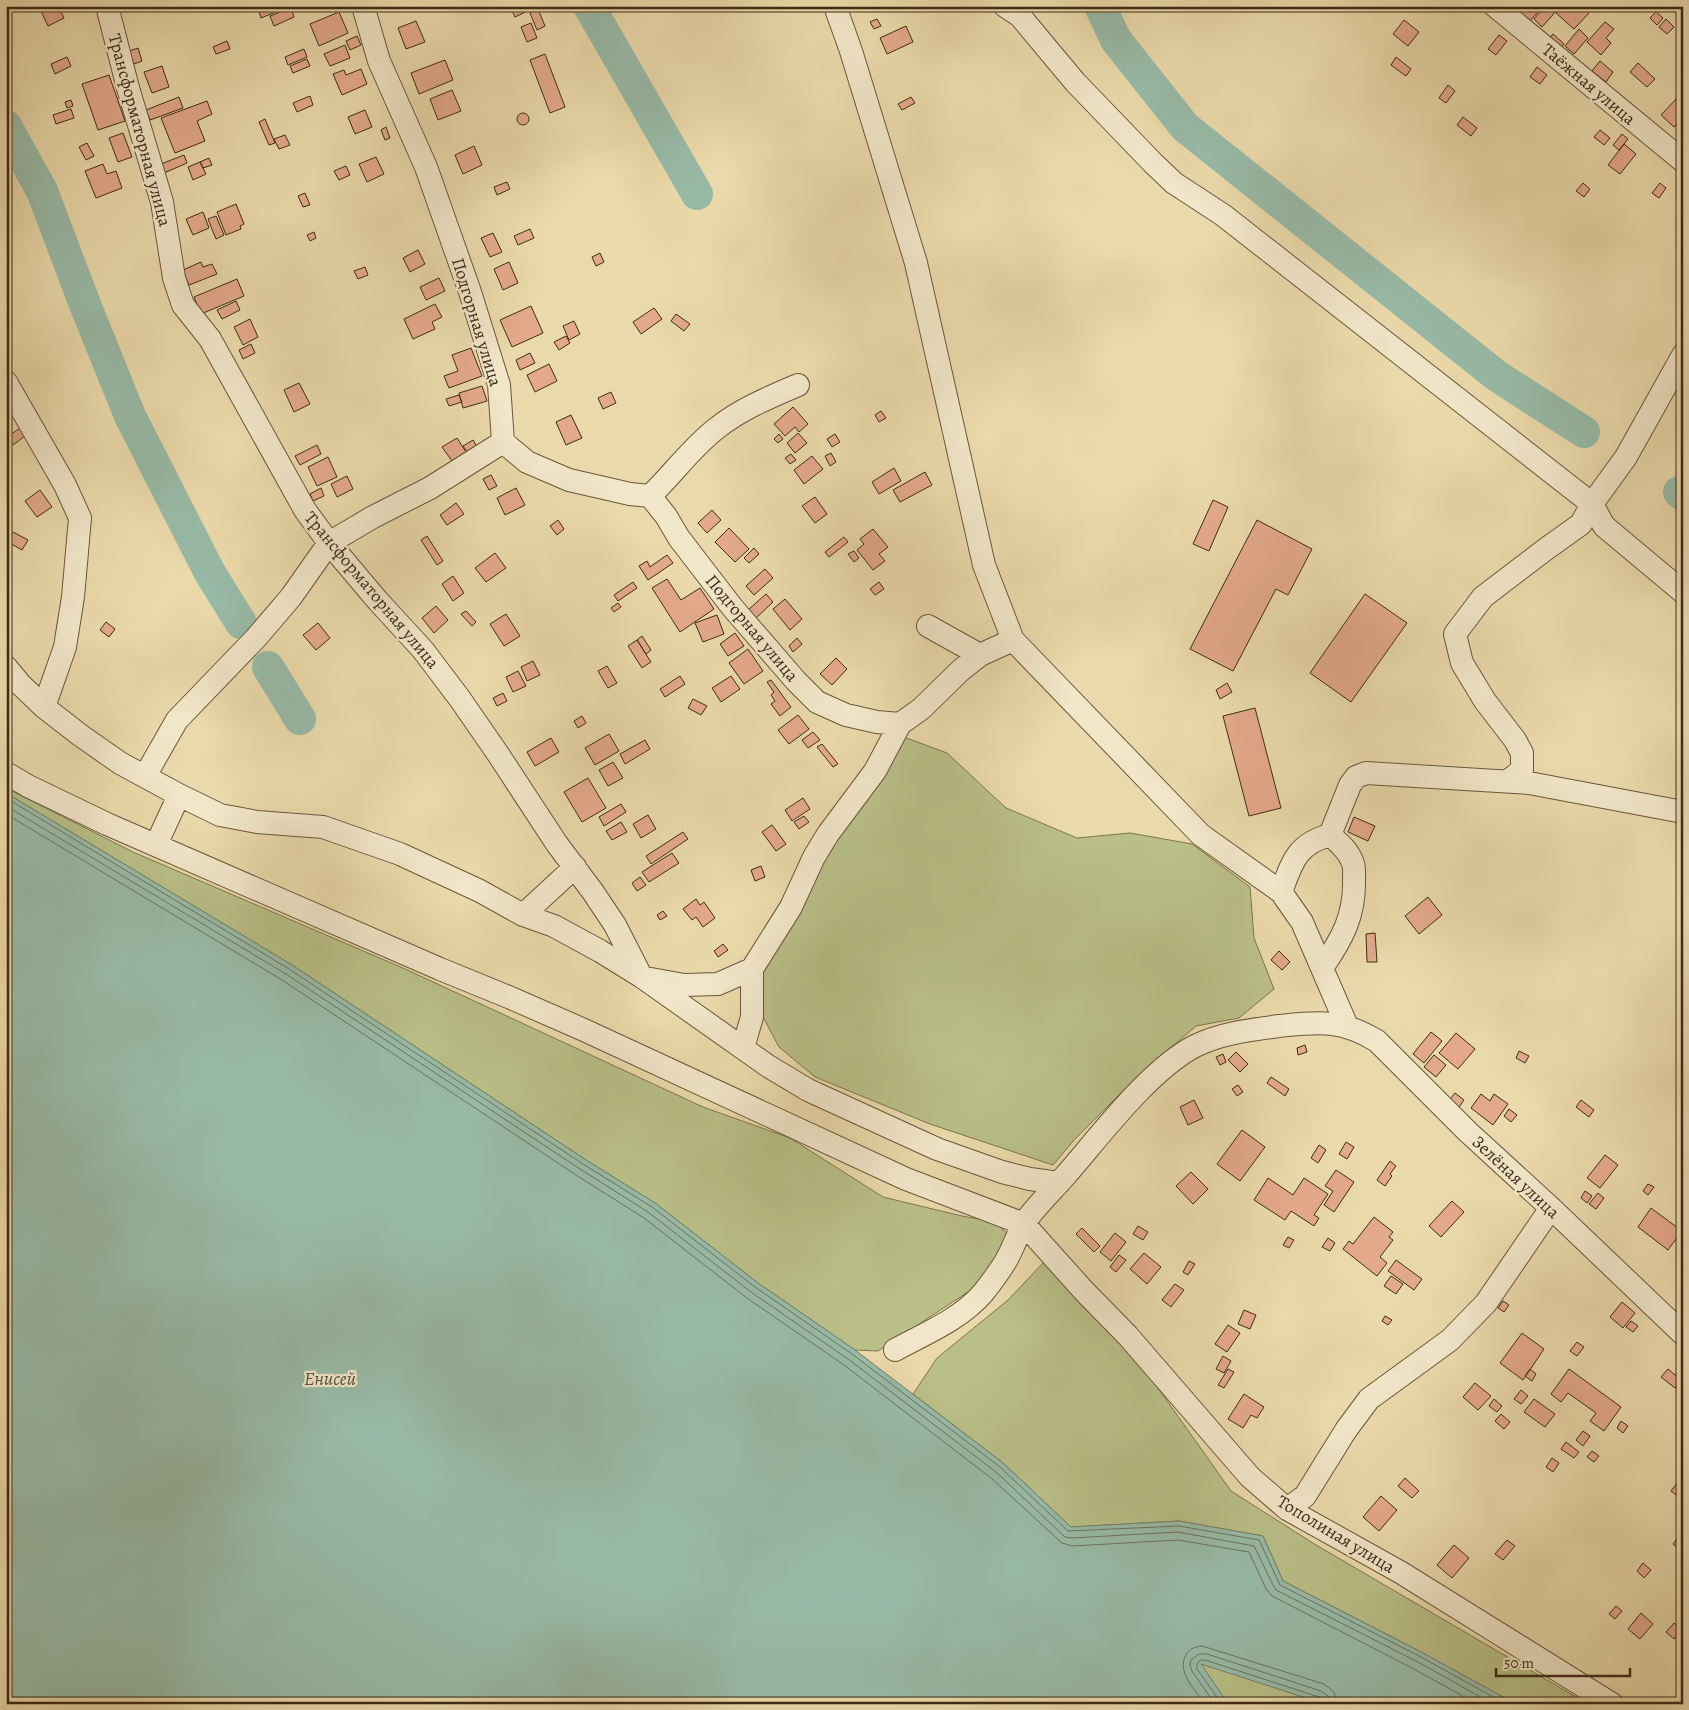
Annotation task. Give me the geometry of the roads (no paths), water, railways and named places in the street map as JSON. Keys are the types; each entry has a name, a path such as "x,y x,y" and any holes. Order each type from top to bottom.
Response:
{"street":[{"name":"Трансформаторная улица","path":"108,6 128,88 162,202 174,278 183,305 210,339 305,510 329,543 423,650 460,698 557,844 615,925 642,977"},
{"name":"Подгорная улица","path":"363,6 379,61 426,167 470,292 499,385 503,442"},
{"path":"835,6 851,51 916,263 984,565 1013,640 1201,835 1281,892 1302,922 1347,1026"},
{"path":"1005,6 1020,16 1075,82 1174,183 1222,215 1592,504 1604,526 1683,592"},
{"name":"Таёжная улица","path":"1495,6 1683,161"},
{"path":"1508,781 1522,770 1522,753 1462,663 1455,634 1483,597 1581,524 1592,504 1626,457 1683,355"},
{"path":"6,382 65,485 80,518 73,598 65,647 44,707"},
{"path":"145,776 177,720 256,638 292,597 329,543 373,517 430,488 503,442 527,462 569,480 630,494 650,496 683,460 717,428 765,399 798,385"},
{"name":"Подгорная улица","path":"650,496 666,516 679,538 732,607 796,681 817,702 846,715 877,722 900,724"},
{"path":"928,626 980,655"},
{"path":"743,1048 752,1018 752,969 791,907 814,857 828,834 875,771 900,724 921,709 961,670 980,655 1013,640"},
{"path":"6,667 21,685 44,707 120,763 179,795 220,815 257,822 323,827 400,854 480,891 523,915 554,926 600,951 642,977 768,1066 808,1090 937,1149 1002,1172 1030,1179 1059,1183"},
{"path":"6,773 28,786 107,824 584,1030 906,1179 1024,1224"},
{"path":"1330,835 1350,785 1356,778 1366,773 1529,783 1683,812"},
{"path":"156,845 179,795"},
{"path":"1281,892 1292,864 1302,849 1316,839 1330,835"},
{"path":"1322,968 1340,942 1352,913 1354,889 1353,862 1343,846 1330,835"},
{"path":"523,915 574,867"},
{"path":"642,977 684,985 718,984 752,969"},
{"name":"Зелёная улица","path":"894,1350 958,1315 982,1294 1007,1259 1024,1224 1135,1096 1179,1056 1217,1037 1245,1030 1311,1023 1347,1026 1377,1041 1468,1132 1683,1334"},
{"path":"1287,1509 1305,1496 1346,1430 1369,1399 1450,1340 1486,1304 1551,1208"},
{"name":"Тополиная улица","path":"1024,1224 1084,1291 1128,1336 1250,1477 1287,1509 1400,1572 1612,1704"}],"water":[{"name":"Енисей","path":"6,793 292,965 586,1160 655,1203 758,1283 855,1350 1003,1463 1071,1527 1179,1521 1263,1536 1283,1581 1423,1653 1516,1704 1325,1704 1201,1664 1228,1704 6,1704"}],"waterway":[{"path":"589,6 697,194"},
{"path":"1100,6 1116,40 1185,127 1497,376 1584,432"},
{"path":"6,126 42,191 130,416 210,573 241,623"},
{"path":"1679,492 1683,495"},
{"path":"268,667 300,719"}]}
